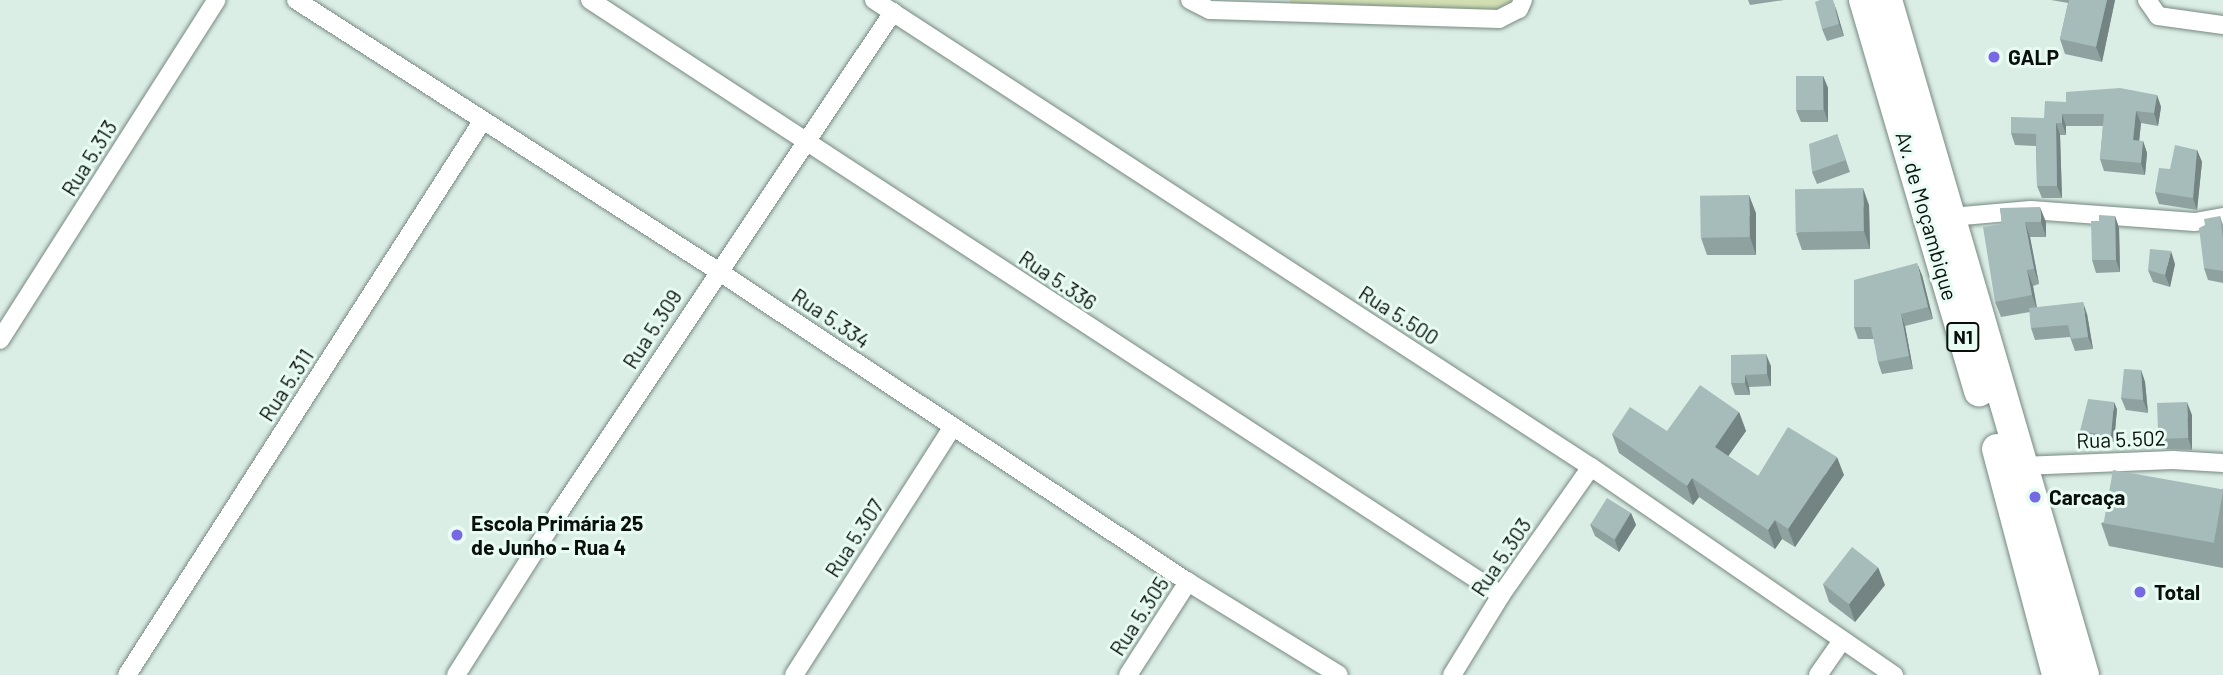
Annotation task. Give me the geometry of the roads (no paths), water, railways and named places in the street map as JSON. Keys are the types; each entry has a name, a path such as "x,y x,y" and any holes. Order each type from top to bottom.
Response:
{"highway":[{"name":"Av. de Moçambique","path":"1864,0 2003,468 2057,675"},
{"name":"Av. de Moçambique","path":"1887,0 2021,466 2035,497 2084,675"}],"street":[{"name":"Rua 5.313","path":"0,340 216,0"},
{"name":"Rua 5.334","path":"296,0 718,271 1188,582 1339,675"},
{"name":"Rua 5.336","path":"590,0 809,141 1157,373 1501,595"},
{"name":"Rua 5.500","path":"874,0 1591,467 1841,642 1894,675"},
{"path":"1190,0 1210,10 1499,19 1519,9 1523,0"},
{"path":"2147,0 2158,16 2223,25"},
{"name":"Rua 5.309","path":"456,675 718,271 809,141 893,12"},
{"name":"Rua 5.311","path":"127,675 482,120"},
{"path":"1951,217 2031,210 2195,222 2223,217"},
{"name":"Rua 5.307","path":"794,675 953,426"},
{"name":"Rua 5.502","path":"2021,466 2173,460 2223,463"},
{"name":"Rua 5.303","path":"1452,675 1501,595 1591,467"},
{"name":"Rua 5.305","path":"1128,675 1188,582"},
{"path":"1818,675 1841,642"}],"place":[{"name":"GALP","path":"1994,57"},
{"name":"Carcaça","path":"2035,497"},
{"name":"Escola Primária 25 de Junho - Rua 4","path":"457,535"},
{"name":"Total","path":"2140,592"}]}
